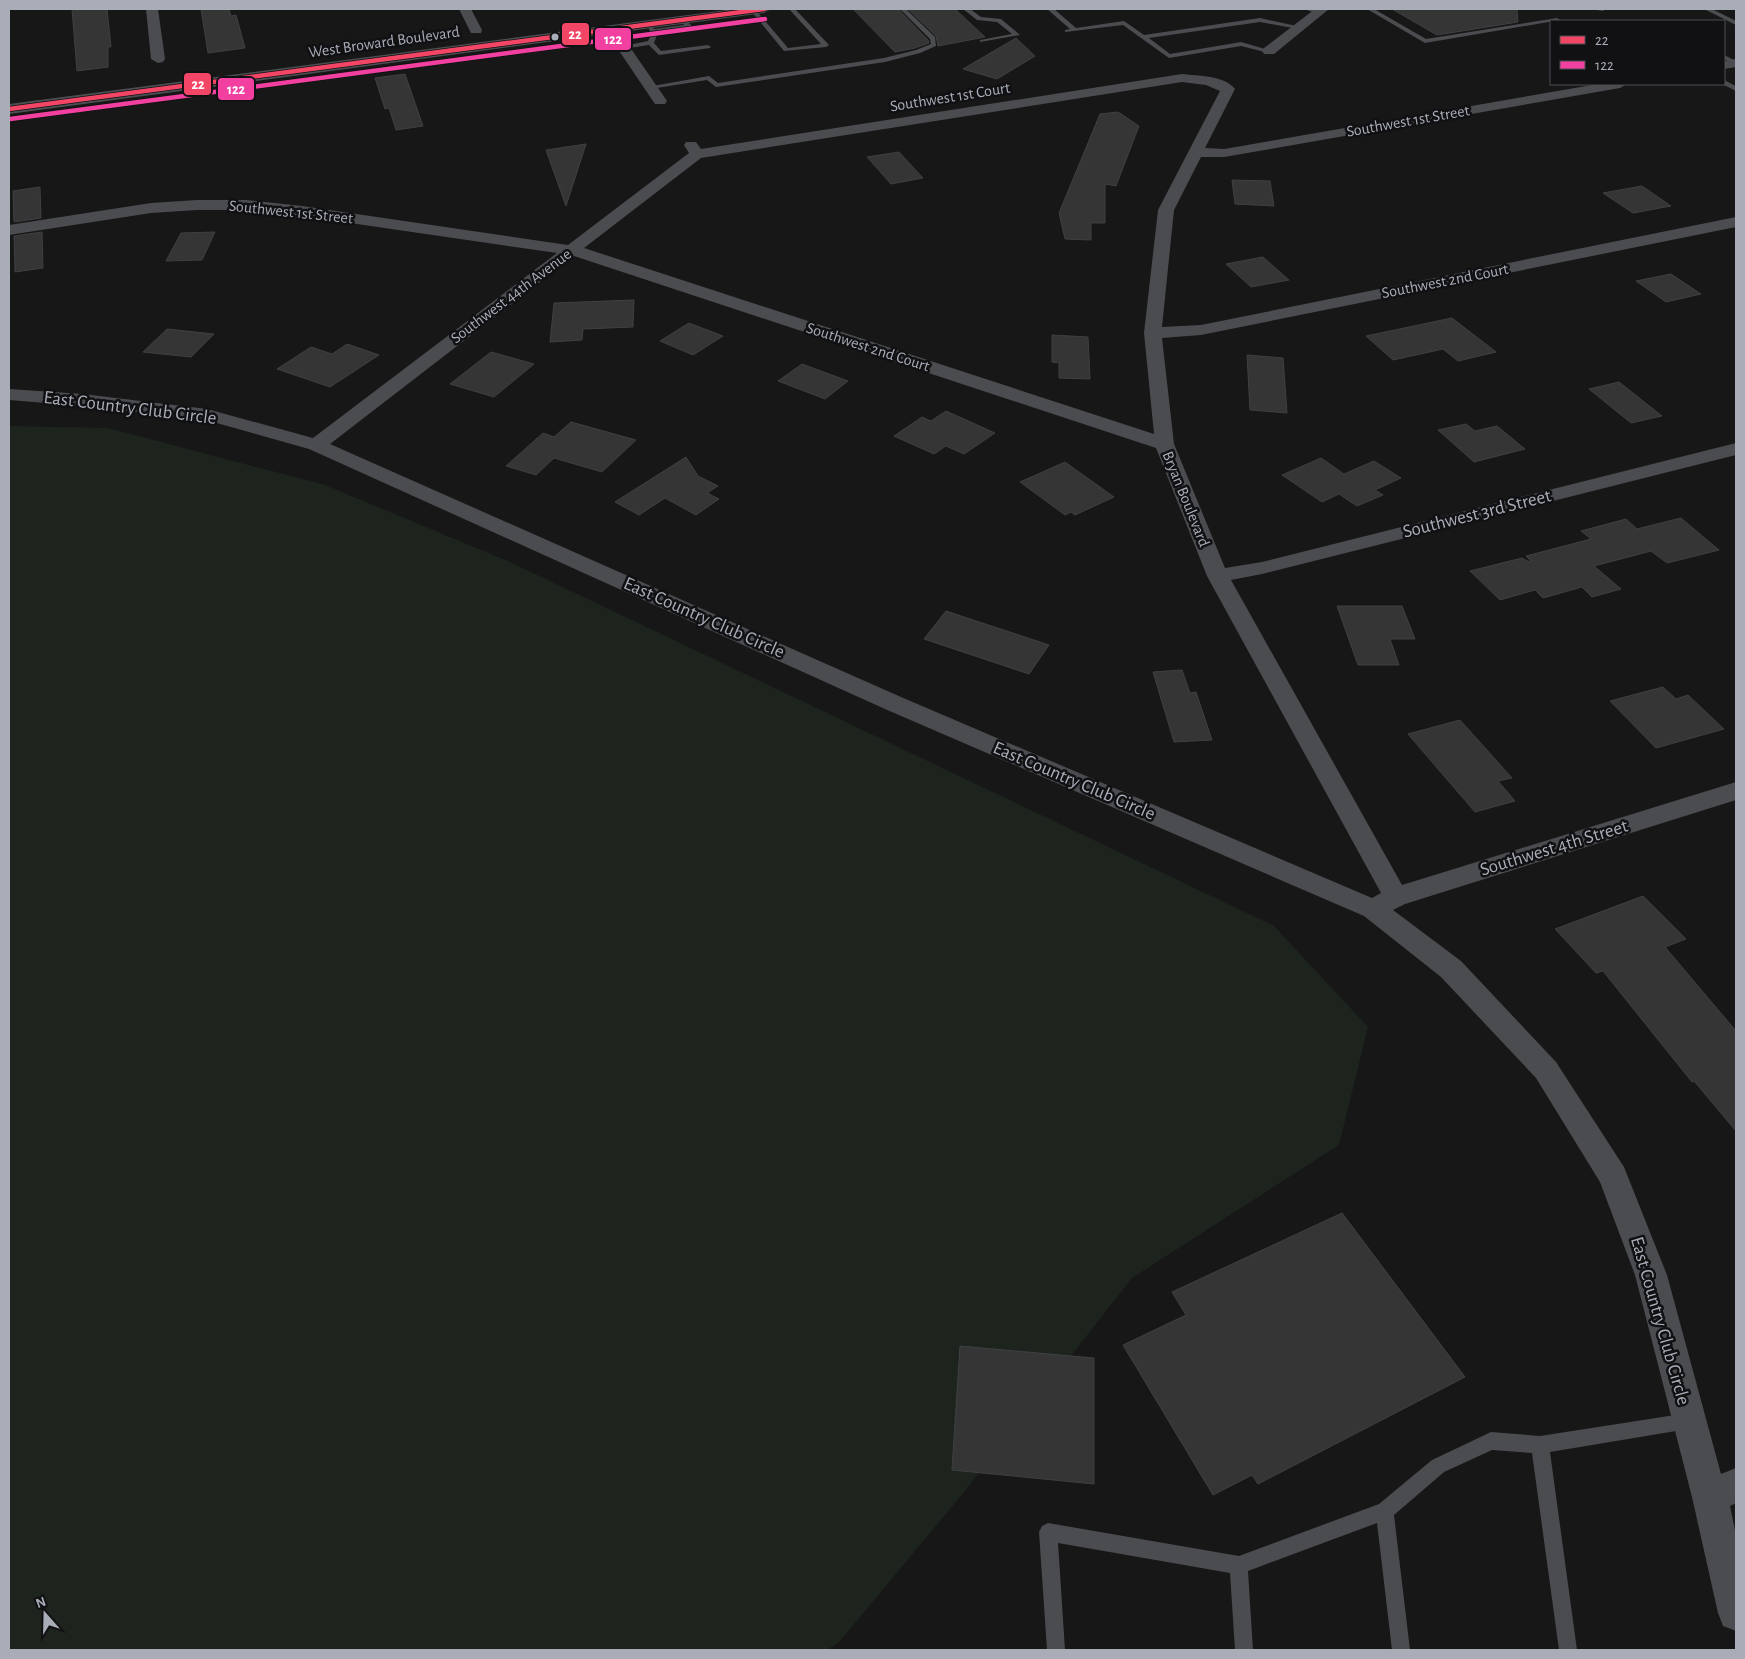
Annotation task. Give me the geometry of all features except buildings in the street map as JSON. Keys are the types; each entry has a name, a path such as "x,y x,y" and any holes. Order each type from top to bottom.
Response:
{"main road":[{"name":"West Broward Boulevard","path":"9,110 431,53 611,30 650,28 683,20 758,10"},
{"path":"611,30 610,24 631,12"},
{"name":"West Broward Boulevard","path":"456,32 481,29"},
{"path":"431,53 469,38 481,29"}],"street":[{"path":"152,9 159,67"},
{"path":"465,9 481,29"},
{"path":"1269,51 1316,10"},
{"path":"611,30 660,101"},
{"name":"Southwest 1st Court","path":"694,150 1182,78 1209,81"},
{"name":"Bryan Boulevard","path":"1209,81 1228,89 1166,210 1153,333 1164,444 1218,576 1396,897"},
{"name":"Southwest 1st Street","path":"1195,152 1224,153 1614,85"},
{"name":"Southwest 44th Avenue","path":"316,445 572,250 694,150"},
{"name":"Southwest 1st Street","path":"9,230 151,208 197,205 246,205 302,211 572,250"},
{"name":"Southwest 2nd Court","path":"1153,333 1201,330 1736,222"},
{"name":"Southwest 2nd Court","path":"572,250 1164,444"},
{"name":"East Country Club Circle","path":"9,395 83,400 207,415 316,445 893,703 1373,909 1451,969 1546,1070 1613,1176 1651,1276 1689,1421 1723,1491 1736,1613"},
{"name":"Southwest 3rd Street","path":"1218,576 1262,568 1736,449"},
{"name":"Southwest 4th Street","path":"1373,909 1396,897 1736,791"}],"lane":[{"path":"758,10 786,50 826,44 792,9"},
{"path":"650,87 709,78 716,85 885,60 901,54 929,49 934,45 933,38 903,9"},
{"path":"966,9 979,19 999,20 1017,35 982,41"},
{"path":"1050,9 1075,30"},
{"path":"1370,9 1425,41 1550,21"},
{"path":"1707,9 1736,23"},
{"path":"1719,15 1735,12"},
{"path":"1143,37 1260,20 1298,26"},
{"path":"1067,31 1124,23 1169,56 1241,44 1269,51"},
{"path":"650,28 654,35 651,43"},
{"path":"651,43 659,53 708,46"},
{"path":"622,47 651,43"},
{"path":"1056,1650 1048,1532 1239,1565 1385,1511 1438,1466 1491,1441 1540,1445 1689,1421"},
{"path":"1540,1445 1568,1650"},
{"path":"1385,1511 1400,1650"},
{"path":"1239,1565 1244,1650"}],"shaded area":[{"path":"9,426 108,428 325,485 510,562 1274,926 1368,1027 1339,1145 1132,1278 964,1492 840,1641 827,1650 9,1650"}],"transit line":[{"name":"22","path":"9,109 764,9"},
{"name":"122","path":"10,119 765,19"}]}
